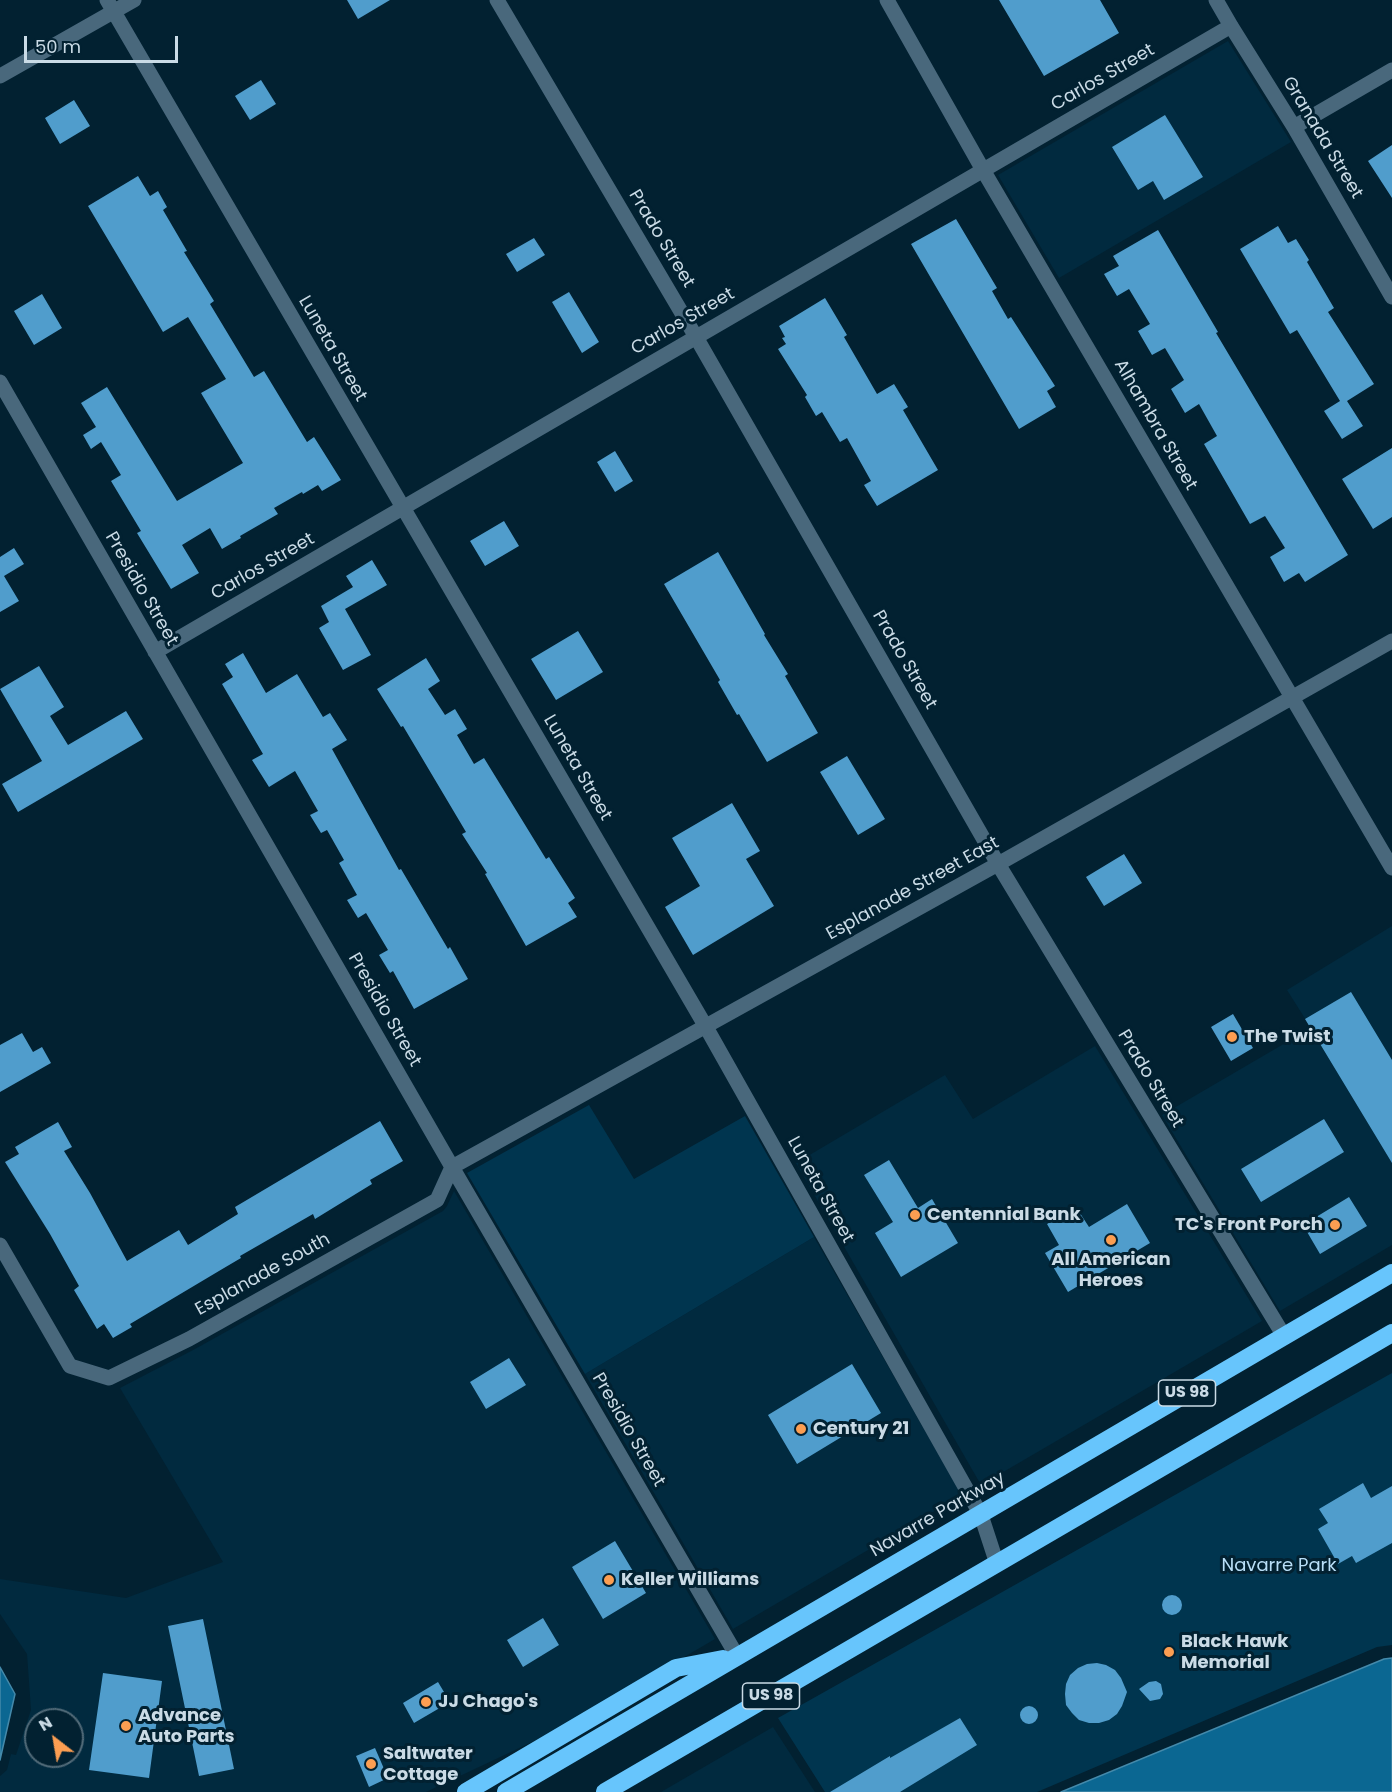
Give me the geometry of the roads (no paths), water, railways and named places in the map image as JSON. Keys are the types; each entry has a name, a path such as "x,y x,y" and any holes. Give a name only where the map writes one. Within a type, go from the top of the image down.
{"highway":[{"name":"Navarre Parkway","path":"506,1792 1392,1273"},
{"name":"US 98","path":"605,1792 1392,1333"},
{"path":"466,1792 676,1668 737,1656"},
{"path":"515,1792 530,1778"}],"street":[{"path":"0,76 111,6 134,0"},
{"name":"Prado Street","path":"496,0 696,336 998,864 1284,1336"},
{"name":"Alhambra Street","path":"888,0 983,170 1392,868"},
{"name":"Granada Street","path":"1216,0 1294,127 1392,297"},
{"name":"Luneta Street","path":"111,6 706,1027 981,1515 997,1564"},
{"name":"Carlos Street","path":"155,652 1231,26"},
{"path":"1294,127 1392,70"},
{"name":"Presidio Street","path":"0,382 452,1167 737,1656"},
{"name":"Esplanade Street East","path":"452,1167 998,864 1392,641"},
{"name":"Esplanade South","path":"0,1245 70,1366 109,1378 189,1339 437,1200 452,1167"}],"place":[{"name":"The Twist","path":"1232,1037"},
{"name":"Centennial Bank","path":"915,1215"},
{"name":"TC's Front Porch","path":"1335,1225"},
{"name":"All American Heroes","path":"1111,1240"},
{"name":"Century 21","path":"801,1429"},
{"name":"Keller Williams","path":"609,1580"},
{"name":"Black Hawk Memorial","path":"1169,1652"},
{"name":"JJ Chago's","path":"426,1702"},
{"name":"Advance Auto Parts","path":"126,1726"},
{"name":"Saltwater Cottage","path":"371,1764"}],"park label":[{"name":"Navarre Park","path":"1279,1566"}]}
